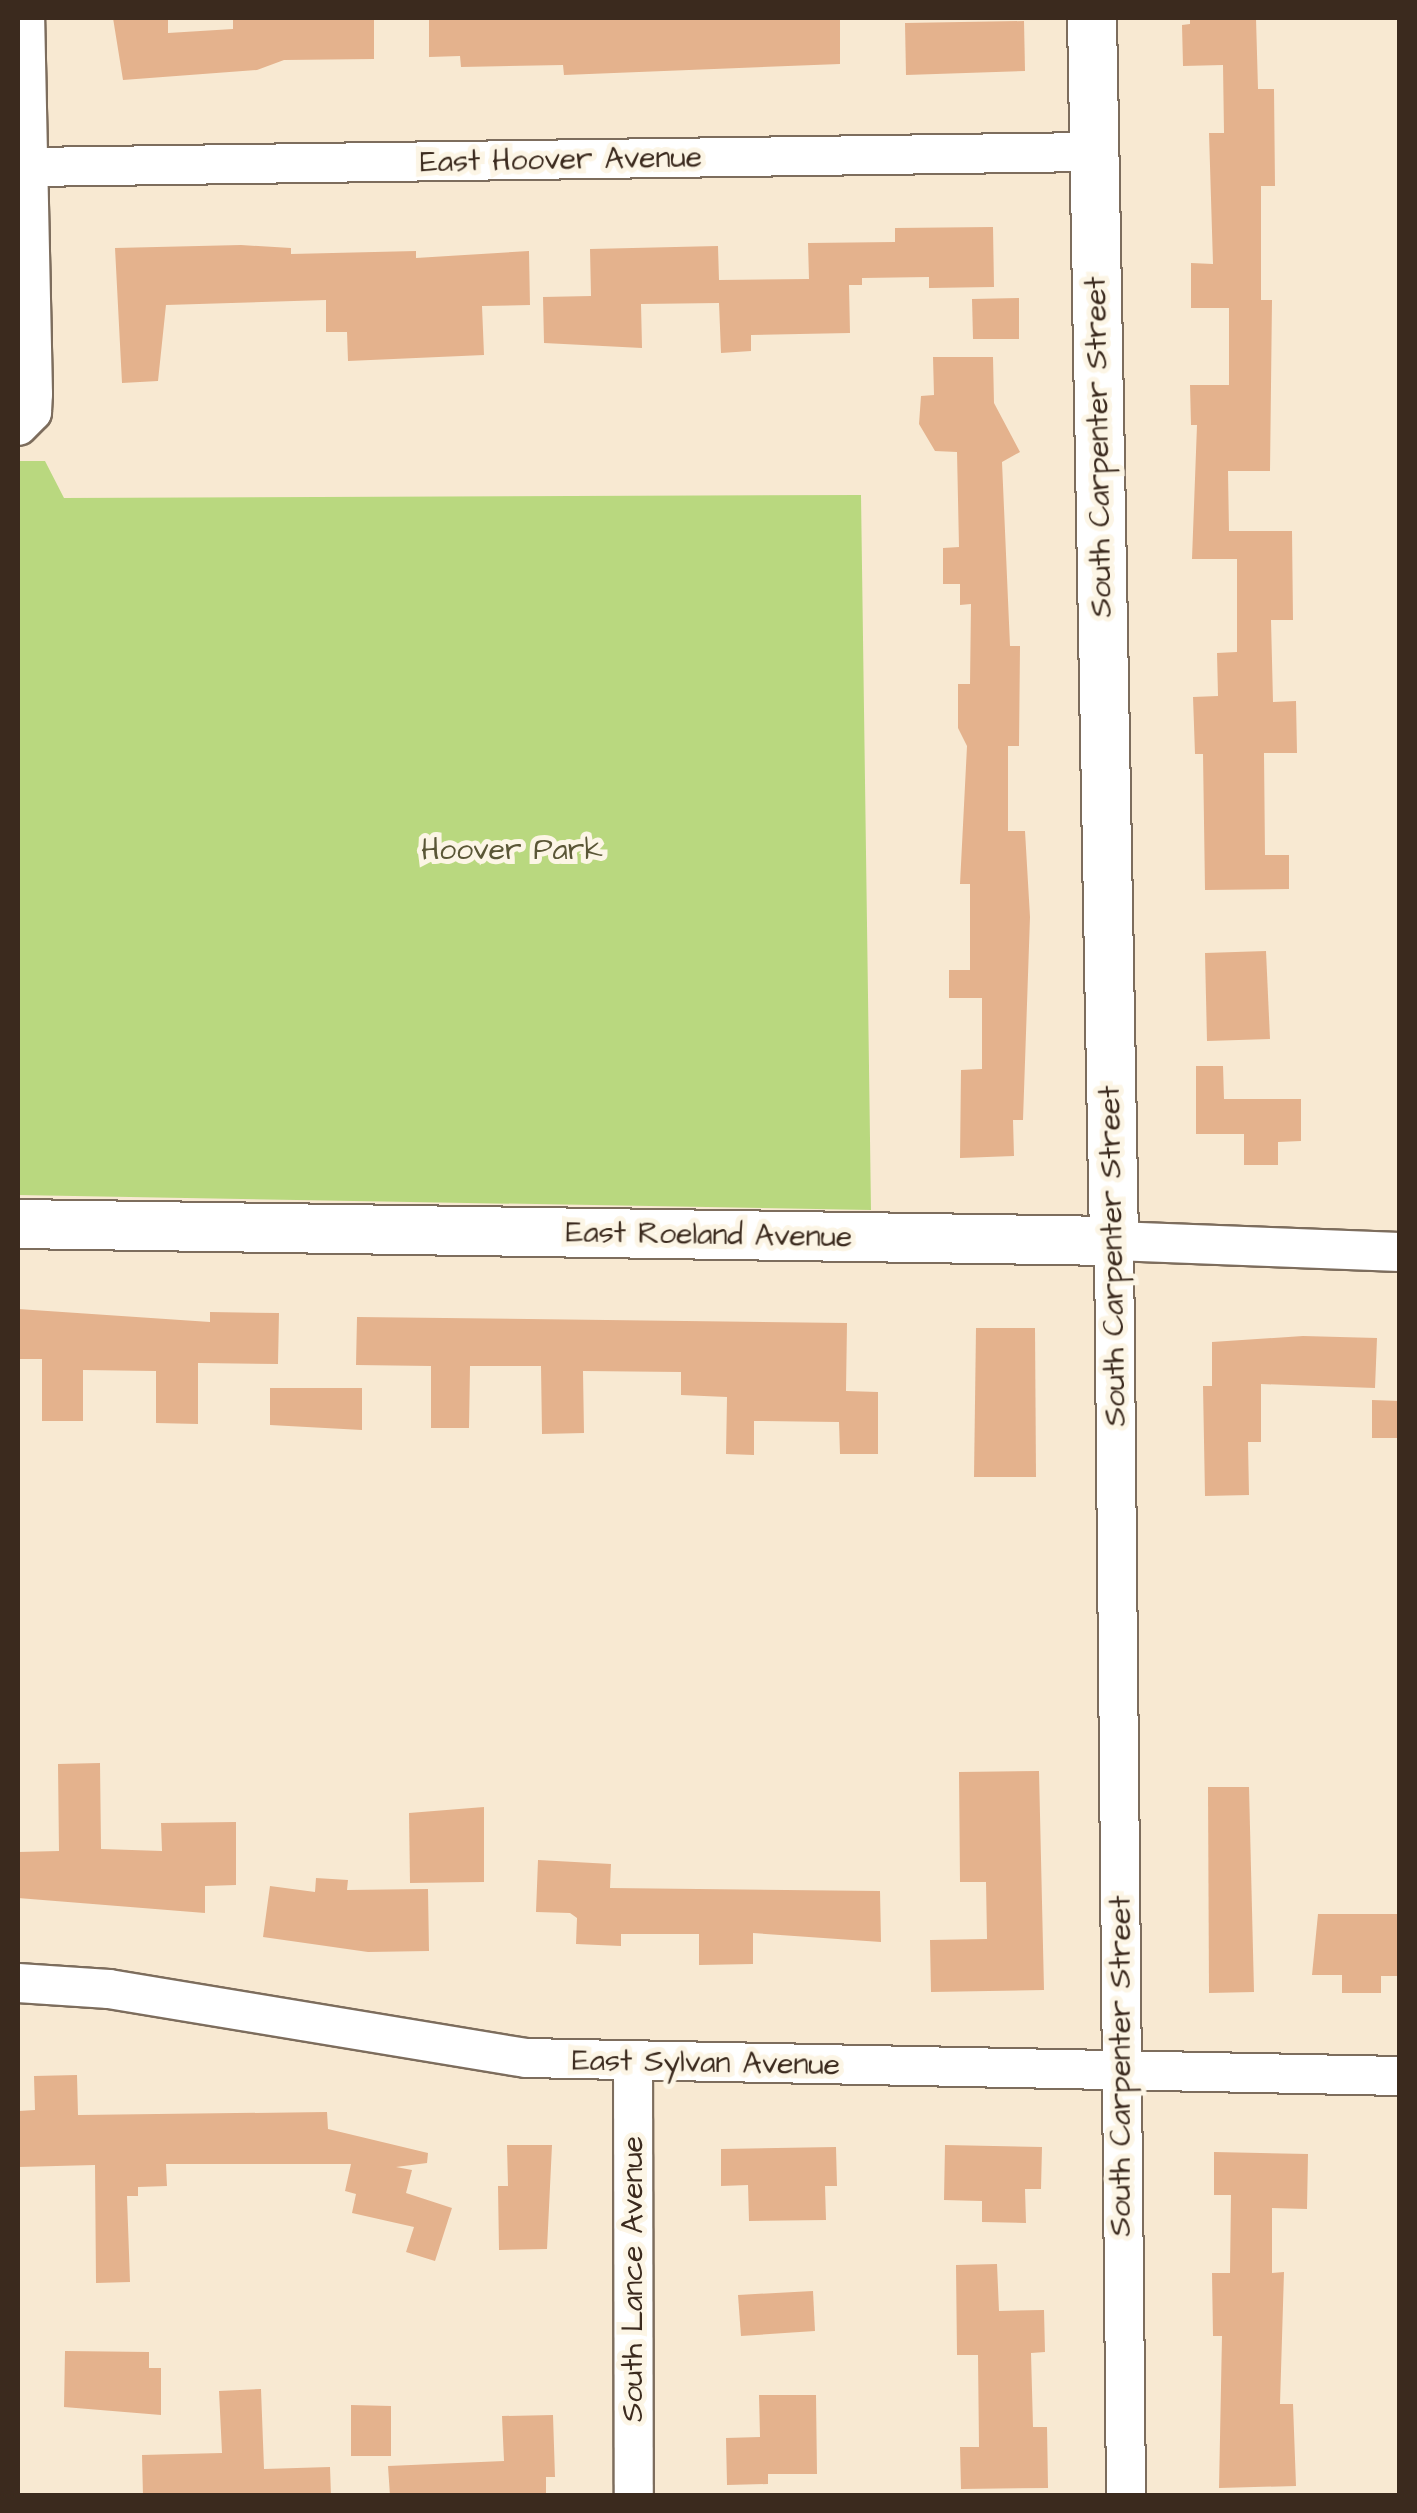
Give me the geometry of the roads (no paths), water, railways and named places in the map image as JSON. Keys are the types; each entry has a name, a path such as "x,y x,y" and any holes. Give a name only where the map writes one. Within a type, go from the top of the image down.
{"street":[{"path":"21,424 34,394 25,18"},
{"name":"South Carpenter Street","path":"1092,18 1114,1241 1126,2496"},
{"name":"East Hoover Avenue","path":"28,167 1094,152"},
{"name":"East Roeland Avenue","path":"18,1224 1114,1241 1400,1252"},
{"name":"East Sylvan Avenue","path":"18,1984 109,1989 526,2058 1400,2076"},
{"name":"South Lance Avenue","path":"633,2062 634,2496"}],"park label":[{"name":"Hoover Park","path":"512,850"}]}
